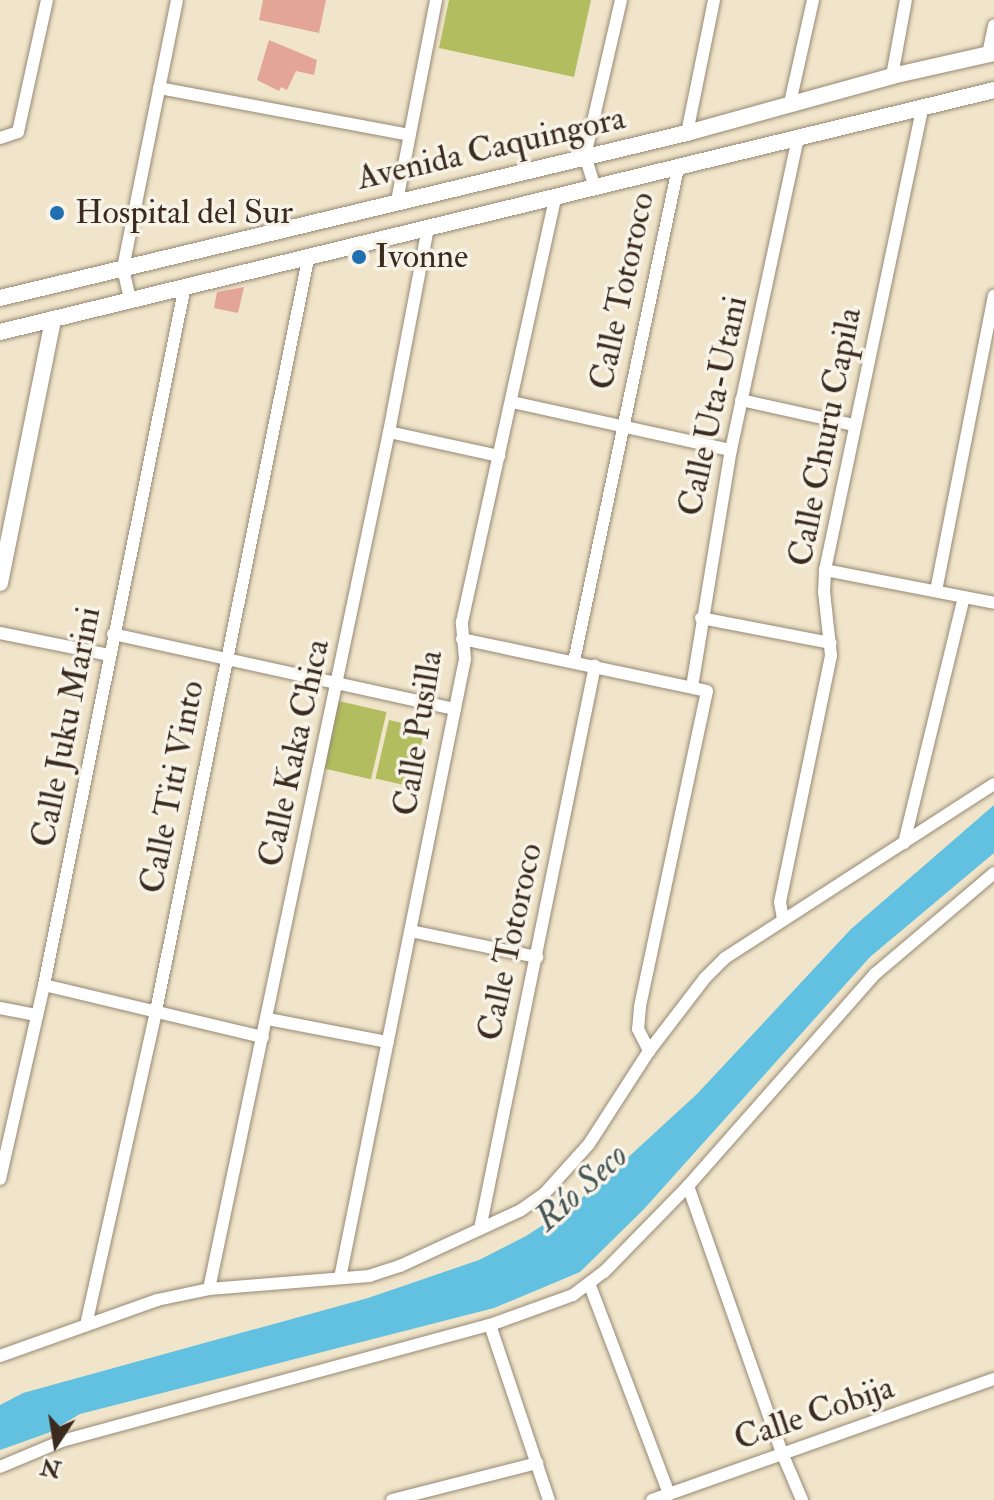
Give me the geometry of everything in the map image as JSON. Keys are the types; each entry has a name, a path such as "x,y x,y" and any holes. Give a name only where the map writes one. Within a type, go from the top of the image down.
{"street":[{"path":"0,138 18,132 47,0"},
{"path":"130,299 123,268 177,0"},
{"path":"397,201 436,0"},
{"path":"595,188 585,156 621,0"},
{"path":"687,133 714,0"},
{"path":"790,103 813,0"},
{"path":"892,76 906,0"},
{"path":"991,54 994,26"},
{"name":"Avenida Caquingora","path":"0,298 687,133 892,76 991,54"},
{"path":"159,88 409,135"},
{"name":"Avenida Caquingora","path":"0,332 994,90"},
{"name":"Calle Churu Capila","path":"783,919 780,902 829,669 831,643 824,592 825,570 922,108"},
{"name":"Calle Uta-Utani","path":"692,687 731,450 798,138"},
{"name":"Calle Totoroco","path":"574,661 678,168"},
{"name":"Calle Pusilla","path":"340,1278 465,659 462,622 555,198"},
{"name":"Calle Kaka Chica","path":"209,1289 338,682 428,227"},
{"name":"Calle Titi Vinto","path":"86,1325 156,1011 308,259"},
{"name":"Calle Juku Marini","path":"0,1179 44,985 185,286"},
{"path":"936,591 994,296"},
{"path":"0,583 53,319"},
{"path":"741,400 854,425"},
{"path":"512,402 731,450"},
{"path":"389,432 499,456"},
{"path":"825,570 994,603"},
{"path":"904,843 964,597"},
{"path":"701,618 831,643"},
{"path":"0,633 109,655"},
{"path":"113,634 455,709"},
{"path":"462,639 707,691 640,1007 638,1029 649,1051"},
{"name":"Calle Totoroco","path":"480,1229 595,666"},
{"path":"0,1356 157,1300 209,1289 369,1276 400,1266 521,1210 554,1184 589,1144 649,1051 705,978 725,958 994,784"},
{"path":"0,1467 62,1441 490,1325 573,1295 688,1186 875,974 994,873"},
{"path":"411,931 537,957"},
{"path":"44,985 263,1037"},
{"path":"0,1008 37,1015"},
{"path":"268,1019 388,1042"},
{"path":"688,1186 782,1453 802,1500"},
{"path":"589,1283 669,1494"},
{"path":"490,1325 549,1500"},
{"name":"Calle Cobija","path":"652,1500 994,1379"},
{"path":"392,1500 424,1496 537,1463"}],"green space":[{"path":"449,0 591,0 574,77 439,48"},
{"path":"330,699 387,712 371,779 314,766"},
{"path":"389,720 425,728 412,787 376,778"}],"water":[{"name":"Río Seco","path":"994,805 994,853 870,957 644,1209 580,1272 494,1308 80,1414 48,1433 0,1450 0,1405 23,1393 368,1298 479,1260 526,1236 571,1207 697,1094 851,929"}],"building":[{"path":"263,0 326,0 319,33 259,20"},
{"path":"269,40 317,60 314,75 296,71 287,90 281,87 279,91 257,80"},
{"path":"244,287 238,313 214,308 217,292"}],"place":[{"name":"Hospital del Sur","path":"57,213"},
{"name":"Ivonne","path":"359,257"}]}
